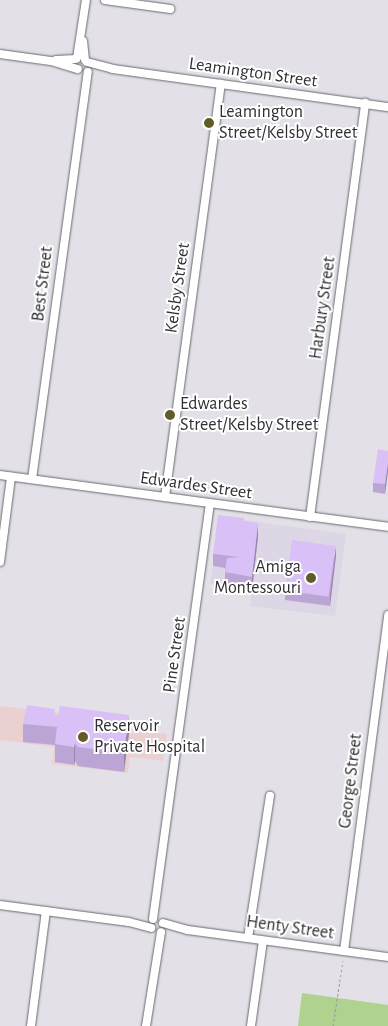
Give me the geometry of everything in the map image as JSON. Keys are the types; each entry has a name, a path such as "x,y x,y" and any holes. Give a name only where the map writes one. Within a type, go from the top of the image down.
{"street":[{"path":"85,68 76,58 86,0"},
{"path":"105,0 170,9"},
{"path":"82,31 85,68"},
{"name":"Leamington Street","path":"1,54 85,68 113,69 388,107"},
{"name":"Leamington Street","path":"51,61 76,58"},
{"name":"Best Street","path":"32,480 84,92 85,68"},
{"name":"Kelsby Street","path":"165,497 221,84"},
{"name":"Harbury Street","path":"310,516 365,104"},
{"name":"Edwardes Street","path":"0,475 388,528"},
{"path":"0,562 11,477"},
{"name":"Pine Street","path":"146,1026 156,950 158,899 210,504"},
{"name":"George Street","path":"344,951 388,615"},
{"path":"248,938 270,796"},
{"name":"Henty Street","path":"0,905 388,957"},
{"path":"31,1026 46,911"},
{"path":"251,1026 263,940"}],"path":[{"path":"333,1026 344,961"}],"shaded area":[{"path":"220,517 346,534 335,616 250,606 252,590 210,584"},
{"name":"Reservoir Private Hospital","path":"0,706 60,713 59,721 167,734 163,761 130,757 128,773 52,764 54,747 0,740"}],"green space":[{"path":"302,993 388,1005 388,1026 298,1026"}],"building":[{"path":"378,449 388,451 385,484 373,483"},
{"path":"218,515 244,518 244,521 258,523 252,577 225,572 227,558 240,557 213,554"},
{"name":"Amiga Montessouri","path":"292,540 336,546 328,597 285,591"},
{"path":"27,705 55,709 54,716 58,717 60,706 129,715 124,753 78,747 75,743 74,747 55,744 57,727 23,724"}],"place":[{"name":"Leamington Street/Kelsby Street","path":"209,123"},
{"name":"Edwardes Street/Kelsby Street","path":"170,415"},
{"name":"Amiga Montessouri","path":"311,578"},
{"name":"Reservoir Private Hospital","path":"83,737"}]}
